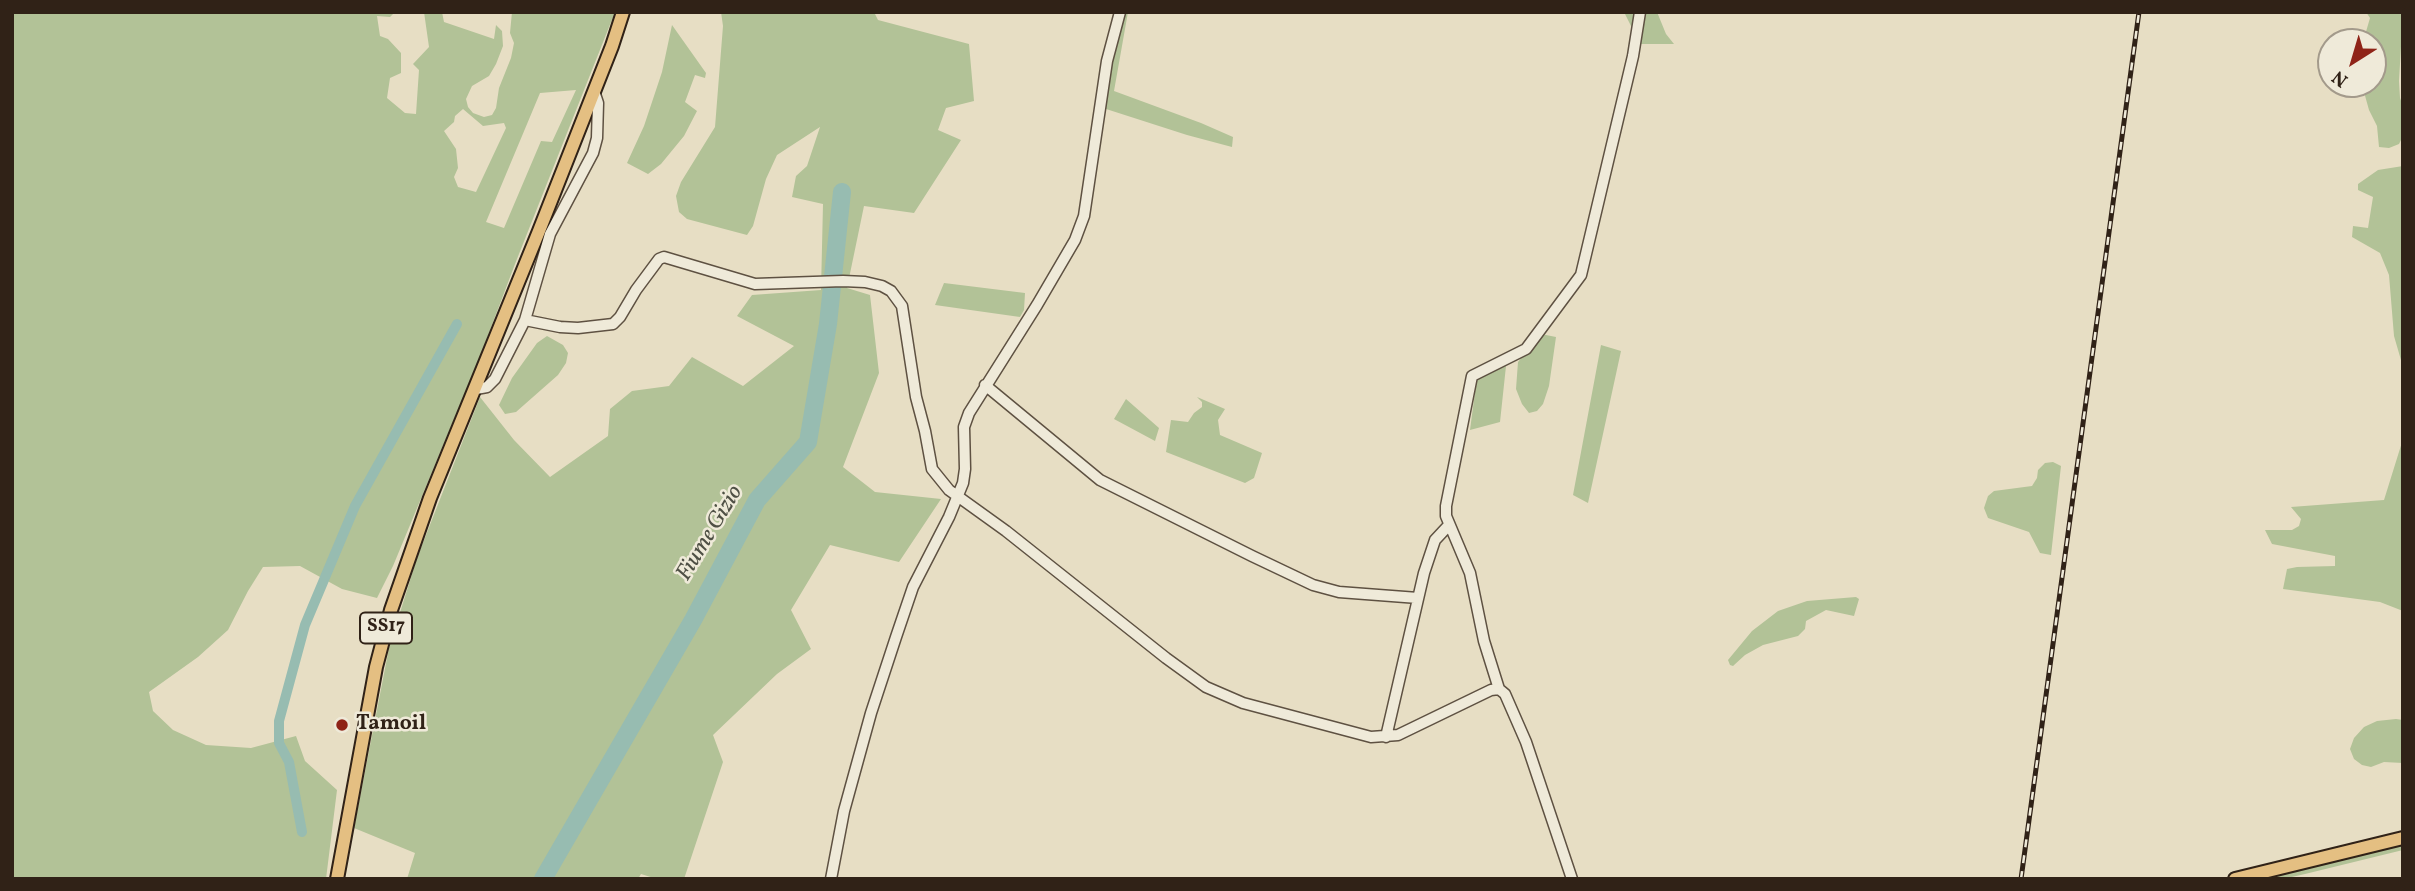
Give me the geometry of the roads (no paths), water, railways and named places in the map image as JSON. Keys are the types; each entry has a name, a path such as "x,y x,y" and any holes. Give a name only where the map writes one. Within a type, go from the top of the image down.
{"main road":[{"name":"SS17","path":"337,879 376,667 391,610 430,498 545,232 623,12"},
{"path":"2235,879 2403,838"}],"street":[{"path":"831,879 844,811 891,650 913,586 949,517 965,469 964,427 969,413 1075,240 1084,216 1107,61 1120,12"},
{"path":"1572,879 1526,743 1505,694 1499,689 1484,641 1470,573 1449,525 1446,506 1472,376 1526,349 1581,275 1633,56 1640,12"},
{"path":"476,389 487,387 495,379 525,320 545,232 593,153 597,138 598,103 594,91"},
{"path":"525,320 578,328 613,324 636,289 659,259 664,257 755,284 843,281 882,286 891,290 902,306 916,397 932,469 949,490 1166,659 1206,687 1243,703 1321,726 1371,737 1386,737 1411,730 1491,690 1499,689"},
{"path":"985,385 1100,480 1251,556 1313,585 1339,593 1418,598"},
{"path":"1386,737 1418,598 1435,540 1449,525"}],"waterway":[{"name":"Fiume Gizio","path":"543,879 693,620 757,500 808,442 828,324 842,192"},
{"path":"302,832 289,762 279,743 279,721 305,625 355,506 457,324"}],"railway":[{"path":"2021,879 2139,12"}],"place":[{"name":"Tamoil","path":"342,725"}]}
